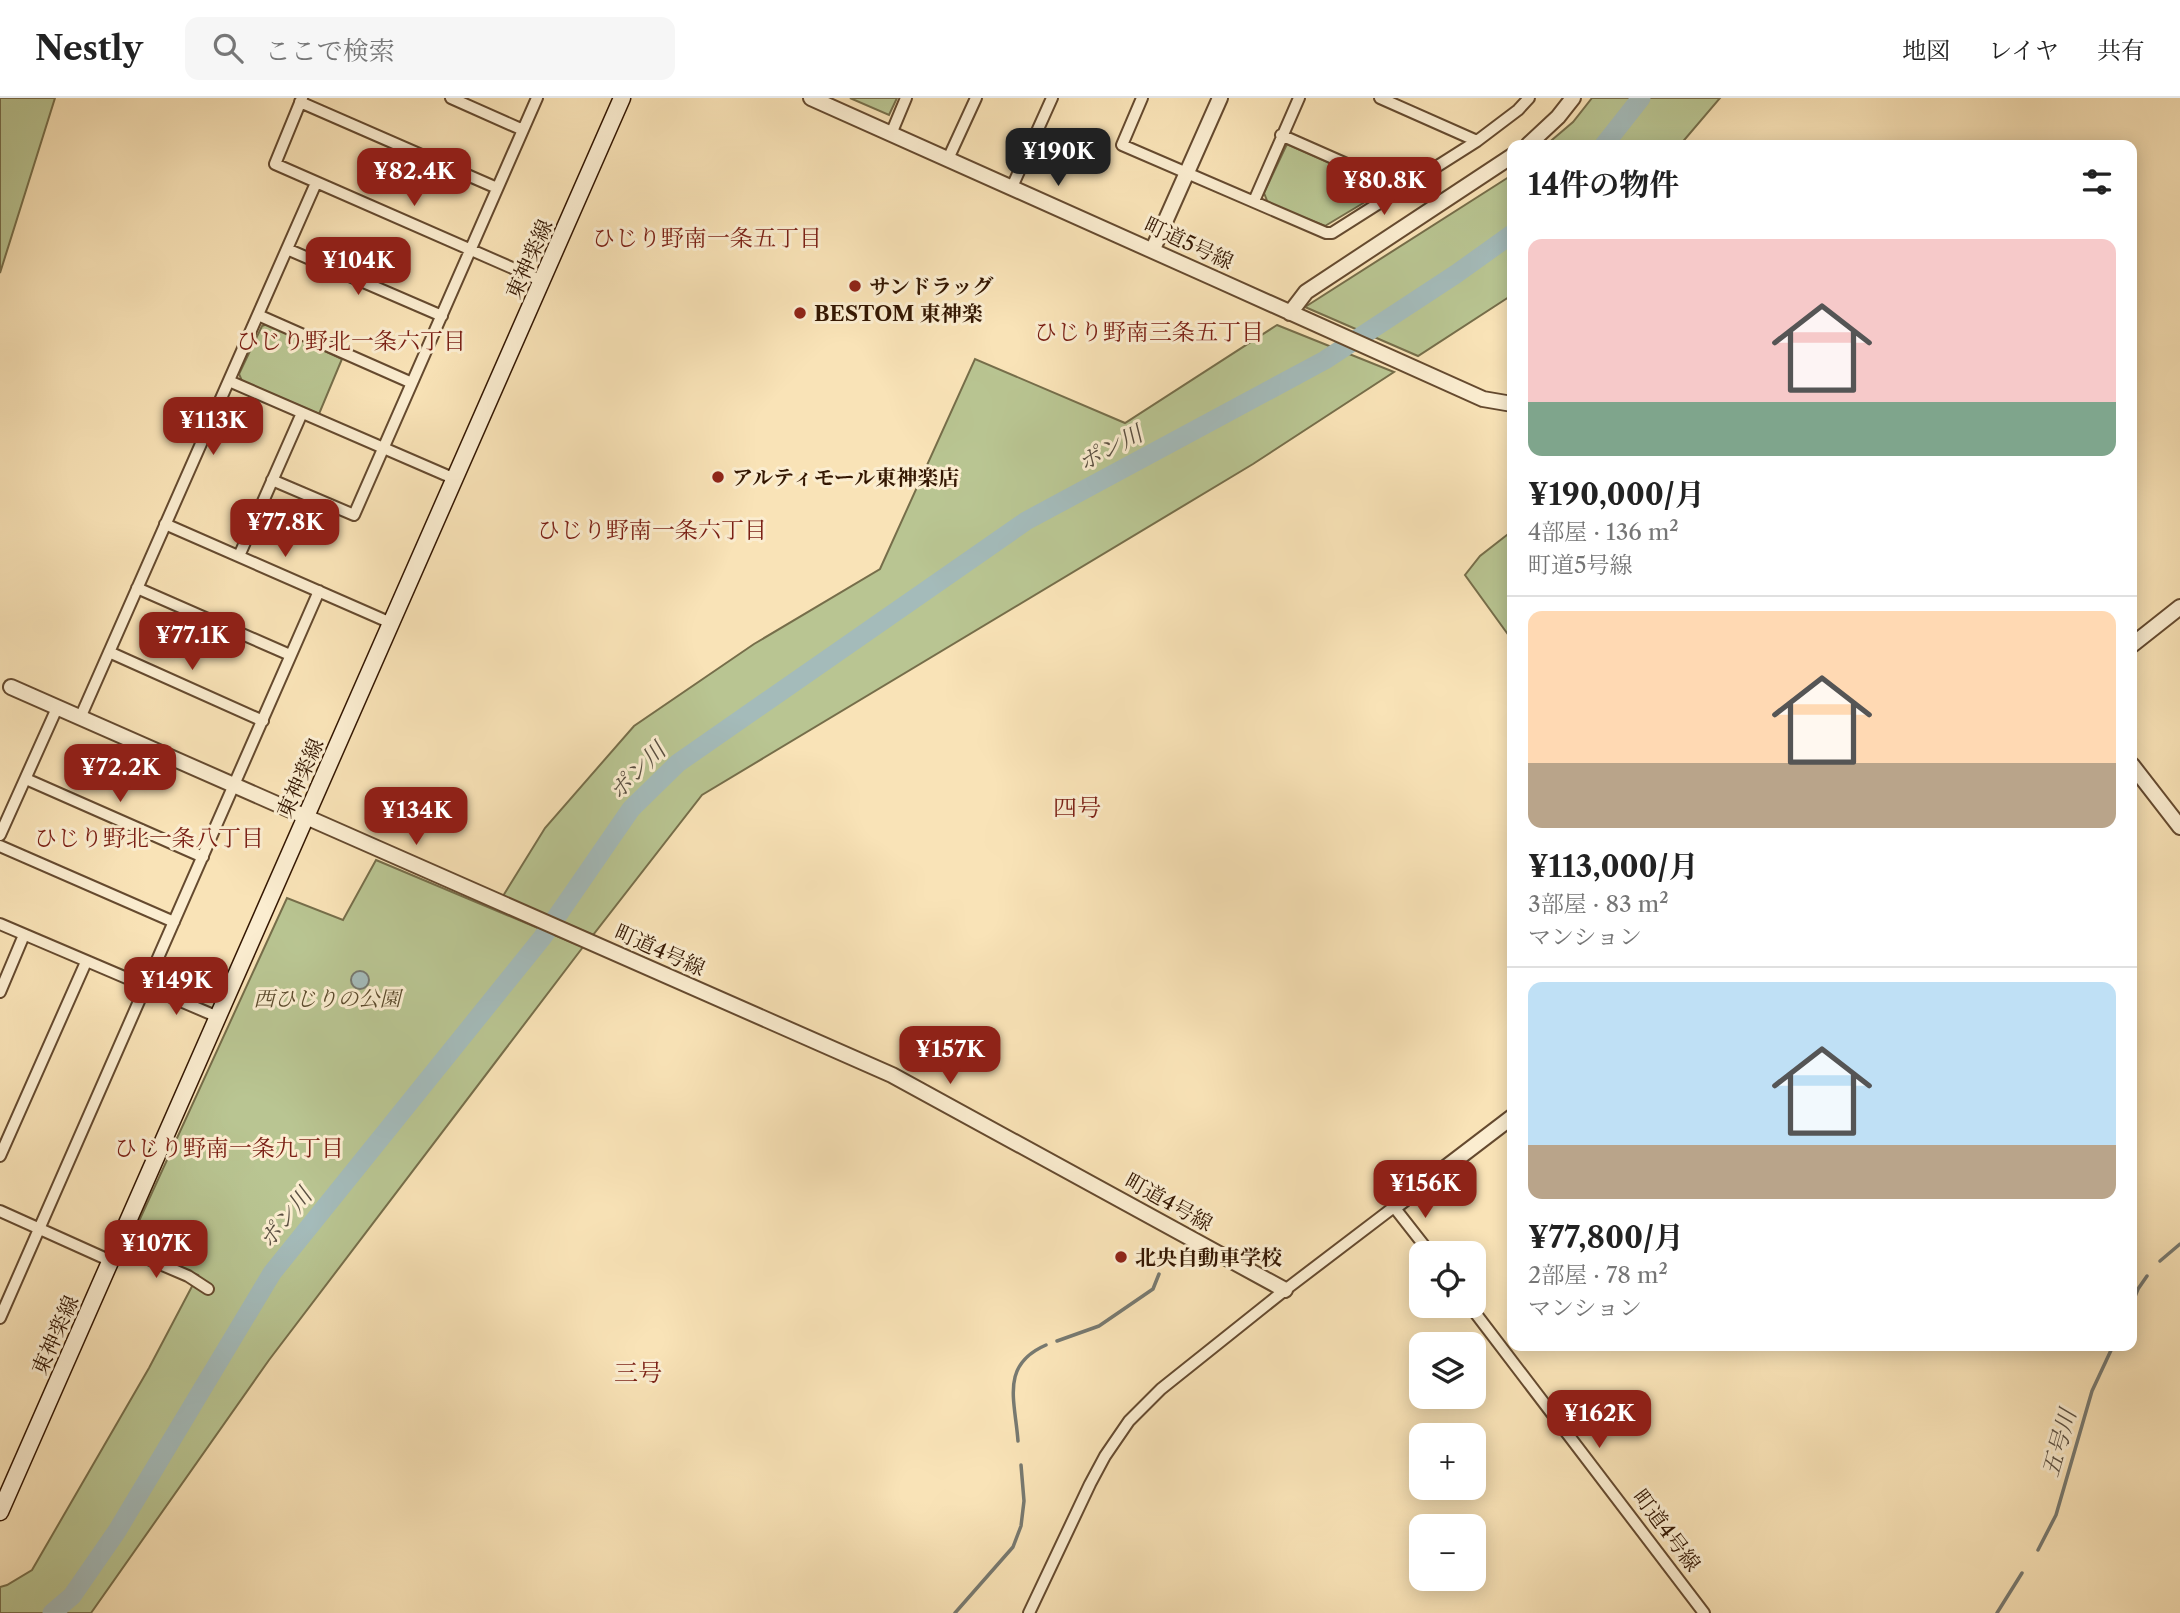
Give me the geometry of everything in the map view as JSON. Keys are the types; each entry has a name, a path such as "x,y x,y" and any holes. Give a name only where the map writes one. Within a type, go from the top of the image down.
{"main road":[{"name":"東神楽線","path":"0,1512 622,98"}],"street":[{"path":"451,98 523,130"},
{"path":"272,480 354,515 537,98"},
{"name":"町道5号線","path":"811,98 1483,399 1507,403"},
{"path":"891,134 906,98"},
{"path":"948,159 976,98"},
{"path":"1012,187 1052,98"},
{"path":"1142,98 1122,145 1326,233 1332,233 1477,141 1530,98"},
{"path":"1153,249 1220,98"},
{"path":"1254,201 1299,98"},
{"path":"1380,98 1477,141"},
{"path":"1533,140 1558,117 1573,98"},
{"path":"497,188 301,100 275,164 541,281"},
{"path":"1281,135 1401,188"},
{"path":"1290,313 1306,292 1507,159"},
{"path":"80,718 316,183"},
{"path":"287,249 442,316"},
{"path":"258,315 412,383"},
{"path":"229,381 455,479"},
{"path":"239,556 302,413"},
{"path":"166,524 391,623"},
{"path":"138,588 290,655"},
{"path":"0,1318 5,1295 38,1228 319,591"},
{"path":"2137,641 2180,607"},
{"path":"109,652 262,721"},
{"name":"町道4号線","path":"6,685 892,1074 1285,1290"},
{"path":"0,835 57,708"},
{"path":"2137,771 2180,827"},
{"path":"26,779 203,857"},
{"path":"0,846 174,922"},
{"path":"0,924 218,1017"},
{"path":"0,992 24,935"},
{"path":"0,1156 86,962"},
{"path":"1029,1613 1090,1484 1129,1421 1161,1389 1285,1290 1507,1120"},
{"path":"1394,1207 1421,1241"},
{"path":"0,1211 38,1228 188,1276 208,1289"},
{"name":"町道4号線","path":"1479,1318 1704,1613"}],"green space":[{"path":"0,98 55,98 0,273"},
{"path":"850,98 897,98 889,115"},
{"path":"1592,98 1720,98 1684,140 1552,140 1573,122"},
{"path":"1287,144 1380,185 1380,193 1325,226 1268,203 1264,193"},
{"path":"1507,178 1507,298 1418,356 1305,307"},
{"path":"267,324 342,359 319,414 242,381 239,374 262,326"},
{"path":"1277,325 1394,372 1253,464 702,795 593,935 503,896 545,828 634,726 754,644 880,569 975,359 1125,423"},
{"path":"1507,535 1507,633 1465,575 1480,556"},
{"name":"西ひじりの公園","path":"376,860 583,947 269,1360 91,1613 0,1613 0,1587 32,1570 149,1368 198,1275 128,1245 287,898 343,920"}],"water":[{"path":"360,971 366,974 369,980 366,986 360,989 354,986 351,980 354,974"}],"waterway":[{"name":"ポン川","path":"1608,140 1641,98"},
{"name":"ポン川","path":"52,1613 72,1596 117,1531 272,1273 542,938 631,809 678,763 1026,521 1325,360 1507,238"},
{"name":"五号川","path":"2160,1261 2180,1244"},
{"path":"1057,1341 1099,1326 1153,1289 1159,1274"},
{"name":"五号川","path":"2137,1292 2147,1276"},
{"path":"1018,1441 1013,1398 1016,1373 1031,1353 1046,1345"},
{"name":"五号川","path":"2038,1550 2056,1515 2092,1391 2111,1351"},
{"path":"955,1613 1013,1547 1021,1526 1024,1501 1021,1465"},
{"name":"五号川","path":"1997,1613 2022,1573"}],"place":[{"name":"サンドラッグ","path":"855,286"},
{"name":"BESTOM 東神楽","path":"800,313"},
{"name":"アルティモール東神楽店","path":"718,477"},
{"name":"北央自動車学校","path":"1121,1257"}],"district":[{"name":"ひじり野南一条五丁目","path":"707,238"},
{"name":"ひじり野南三条五丁目","path":"1149,332"},
{"name":"ひじり野北一条六丁目","path":"351,341"},
{"name":"ひじり野南一条六丁目","path":"652,530"},
{"name":"四号","path":"1077,807"},
{"name":"ひじり野北一条八丁目","path":"149,838"},
{"name":"ひじり野南一条九丁目","path":"229,1148"},
{"name":"三号","path":"638,1372"}]}
